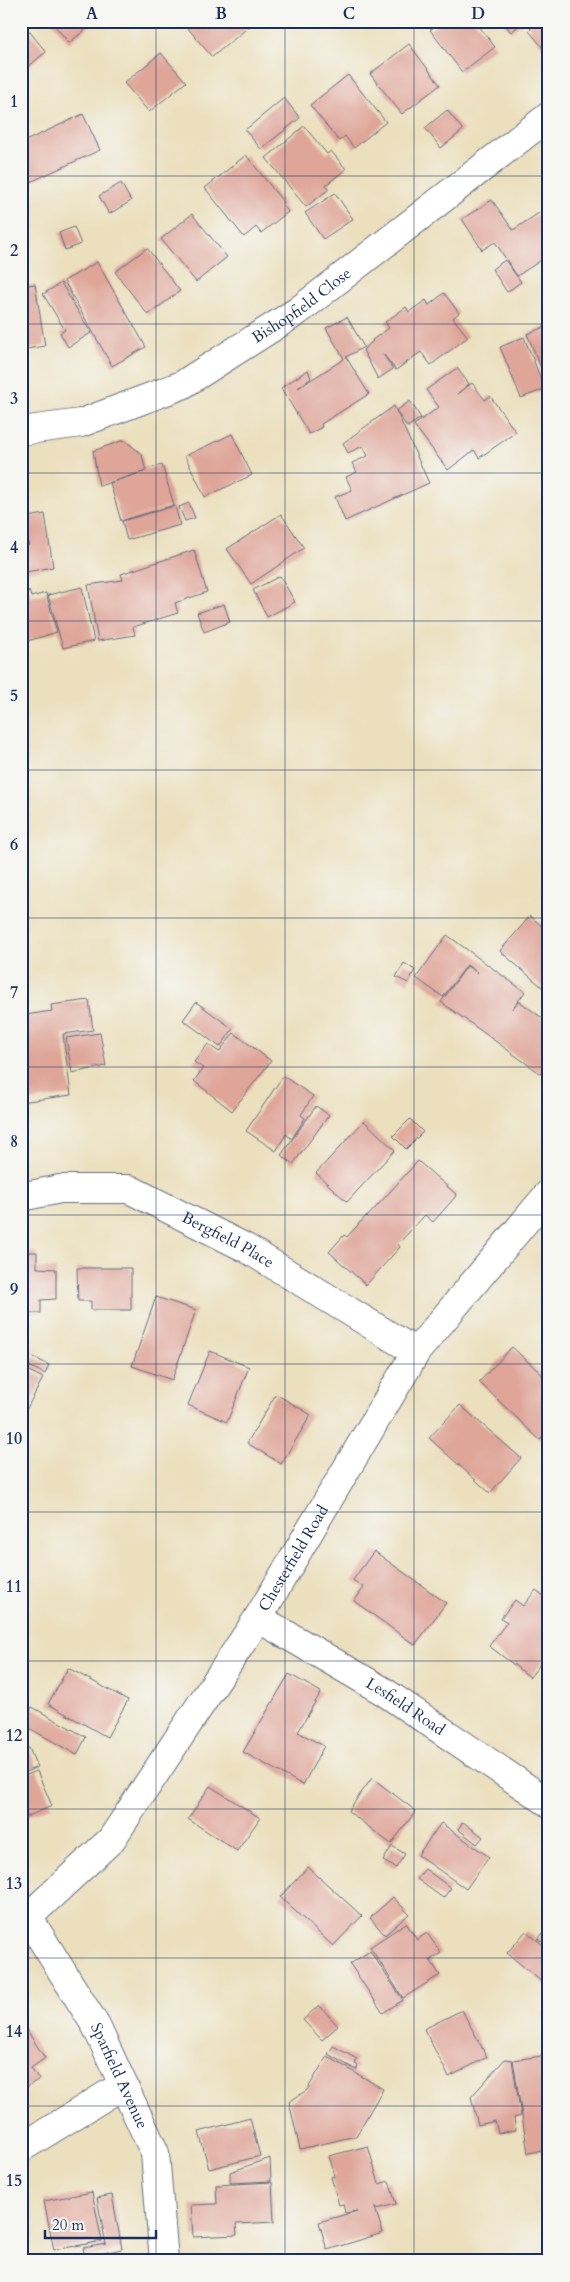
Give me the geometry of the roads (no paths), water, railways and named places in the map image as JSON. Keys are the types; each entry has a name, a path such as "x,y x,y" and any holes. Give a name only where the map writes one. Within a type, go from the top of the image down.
{"street":[{"name":"Bishopfield Close","path":"21,431 81,423 182,385 298,311 547,121"},
{"name":"Bergfield Place","path":"21,1197 60,1189 129,1189 246,1248 416,1352"},
{"name":"Chesterfield Road","path":"25,1914 111,1840 258,1618 416,1352 549,1193"},
{"name":"Lesfield Road","path":"258,1618 384,1691 549,1803"},
{"name":"Sparfield Avenue","path":"25,1914 96,2026 155,2153 164,2261"},
{"path":"21,2148 123,2085"}]}
